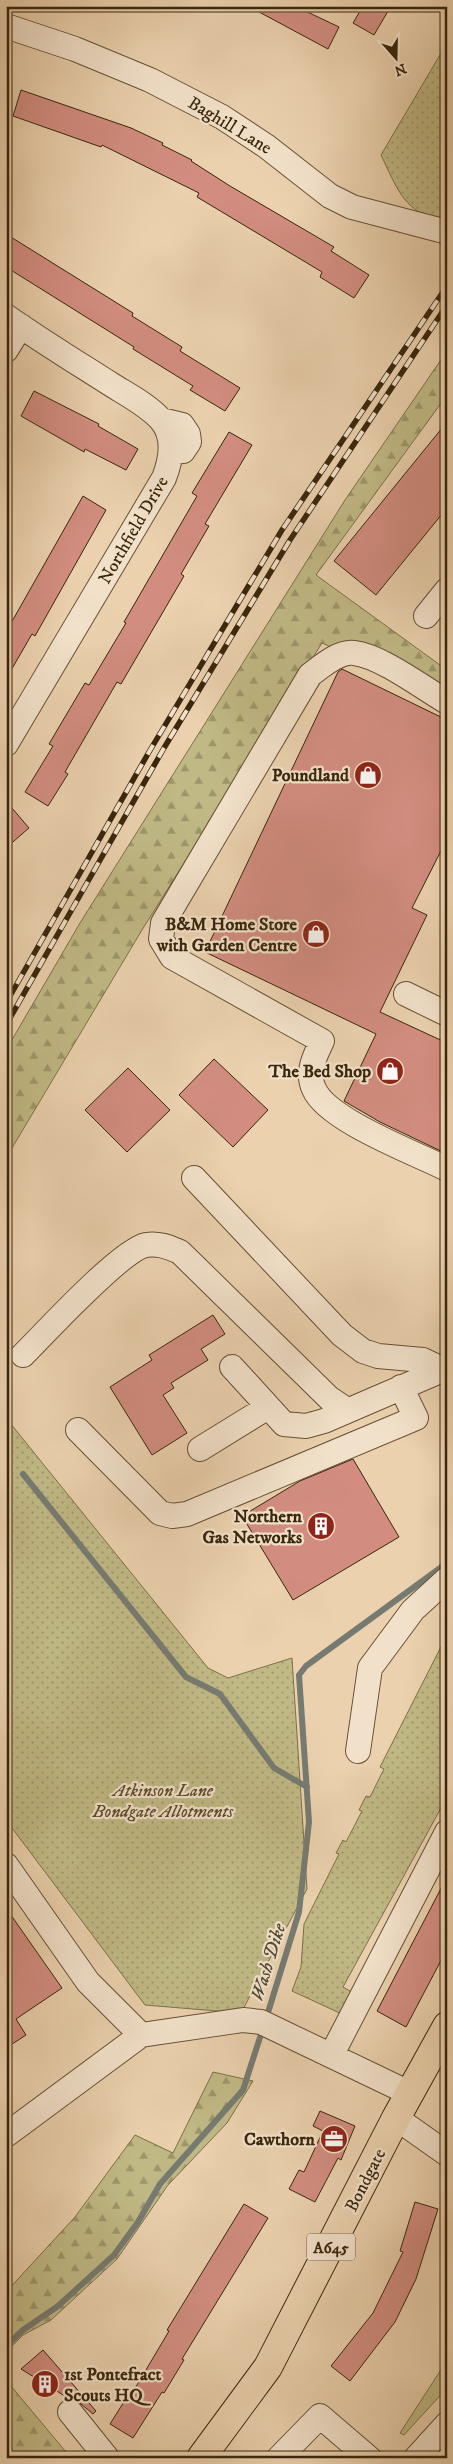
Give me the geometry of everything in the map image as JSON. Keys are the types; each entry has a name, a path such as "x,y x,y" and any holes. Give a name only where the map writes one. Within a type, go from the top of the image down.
{"highway":[{"name":"Bondgate","path":"200,2458 268,2367 396,2118 447,2026"}],"street":[{"name":"Baghill Lane","path":"6,26 75,49 150,80 222,118 266,146 330,196 352,207 447,232"},
{"path":"6,350 13,321"},
{"name":"Northfield Drive","path":"6,744 164,478 171,452 170,440 161,420 134,399 13,321"},
{"path":"426,616 447,590"},
{"path":"447,702 382,663 353,652 336,657 310,675 163,923 161,939 172,957 322,1041 311,1064 313,1088 324,1103 335,1112 447,1168"},
{"path":"406,994 447,1014"},
{"path":"194,1178 342,1334 363,1351 378,1356 423,1360 444,1369"},
{"path":"22,1355 112,1266 144,1245 161,1244 180,1252 306,1376 337,1404 347,1410"},
{"path":"232,1367 284,1424 306,1426 324,1421 444,1369"},
{"path":"78,1430 160,1513 172,1516 187,1514 416,1418 401,1387"},
{"path":"200,1448 268,1407"},
{"path":"358,1751 370,1668 412,1610 447,1579"},
{"path":"332,2054 447,1832"},
{"path":"6,1865 88,1982 141,2034"},
{"path":"6,2135 141,2034 243,2020 269,2027 332,2054 410,2093"},
{"path":"396,2118 447,2154"},
{"path":"70,2412 107,2458"},
{"path":"279,2458 320,2416 370,2458"},
{"path":"416,2458 447,2424"}],"green space":[{"path":"447,43 447,223 421,213 404,199 381,155"},
{"path":"447,351 447,395 316,575 447,670 447,706 402,679 322,643 142,930 6,1158 6,1050 80,923 345,500"},
{"name":"Atkinson Lane Bondgate Allotments","path":"6,1418 208,1668 228,1678 292,1658 307,1889 241,2013 145,2005 6,1820"},
{"path":"447,1635 447,1797 343,1987 357,1995 346,2016 292,1991 301,1967 304,1924 339,1854 336,1853 343,1840 346,1842 362,1811 359,1810 366,1796 370,1797 384,1769 380,1767"},
{"path":"213,2072 253,2081 227,2123 168,2185 117,2259 51,2320 23,2335 6,2352 6,2292 75,2217 135,2135 173,2153"},
{"path":"447,2356 447,2388 404,2435 400,2433 444,2365"},
{"path":"6,2380 71,2458 6,2458"}],"building":[{"path":"248,6 295,6 339,27 328,49"},
{"path":"363,6 391,6 374,35 353,23"},
{"path":"21,90 131,128 163,143 162,145 192,160 230,186 334,247 331,251 369,275 354,298 320,277 322,272 197,197 199,193 102,145 101,147 13,116"},
{"path":"6,234 133,313 132,316 182,347 180,351 240,388 225,411 190,390 193,386 133,349 134,347 6,267"},
{"path":"34,391 99,424 98,426 138,449 126,470 85,449 84,452 21,416"},
{"path":"447,422 447,508 376,595 334,561"},
{"path":"229,432 252,445 205,524 209,526 181,574 184,576 121,684 117,682 65,772 68,774 48,806 25,792 53,746 49,744 85,683 89,685 126,623 124,622 197,496 192,493"},
{"path":"83,496 106,510 35,636 32,634 6,679 6,632"},
{"path":"342,669 447,720 447,839 412,908 427,915 380,1012 447,1043 447,1154 380,1122 344,1101 376,1034 205,952 338,672"},
{"path":"6,801 29,828 6,848"},
{"path":"214,1059 268,1110 233,1147 179,1095"},
{"path":"128,1068 170,1110 127,1152 85,1110"},
{"path":"213,1315 225,1334 201,1349 208,1360 171,1383 174,1388 163,1395 187,1433 152,1455 110,1387 152,1360 149,1355"},
{"name":"Northern Gas Networks","path":"353,1459 399,1537 293,1600 242,1516 300,1481"},
{"path":"447,1877 447,1949 406,2027 377,2011"},
{"path":"6,1908 62,1988 16,2019 26,2035 6,2048"},
{"path":"320,2111 355,2126 341,2160 338,2158 315,2202 289,2189 299,2170 304,2172 323,2131 313,2126"},
{"path":"415,2202 438,2209 416,2279 395,2322 350,2381 331,2366 373,2313 403,2252 400,2251"},
{"path":"244,2204 268,2218 182,2359 184,2360 164,2393 162,2392 133,2438 110,2424 132,2389 134,2390 169,2331 167,2330"},
{"path":"43,2350 96,2411 93,2414 75,2399 68,2398 21,2369"}],"waterway":[{"path":"23,1474 186,1677 220,1694 274,1768 307,1787"},
{"name":"Wash Dike","path":"266,2019 299,1912 309,1822 299,1675 306,1666 447,1563"},
{"name":"Wash Dike","path":"6,2346 23,2330 58,2306 114,2255 138,2222 160,2184 243,2090 263,2028"}],"railway":[{"path":"6,1003 149,752 282,530 447,286"},
{"path":"6,1025 164,748 290,540 447,305"}],"place":[{"name":"Poundland","path":"368,775"},
{"name":"B&M Home Store with Garden Centre","path":"316,934"},
{"name":"The Bed Shop","path":"390,1071"},
{"name":"Northern Gas Networks","path":"321,1526"},
{"name":"Cawthorn","path":"334,2139"},
{"name":"1st Pontefract Scouts HQ","path":"45,2384"}]}
